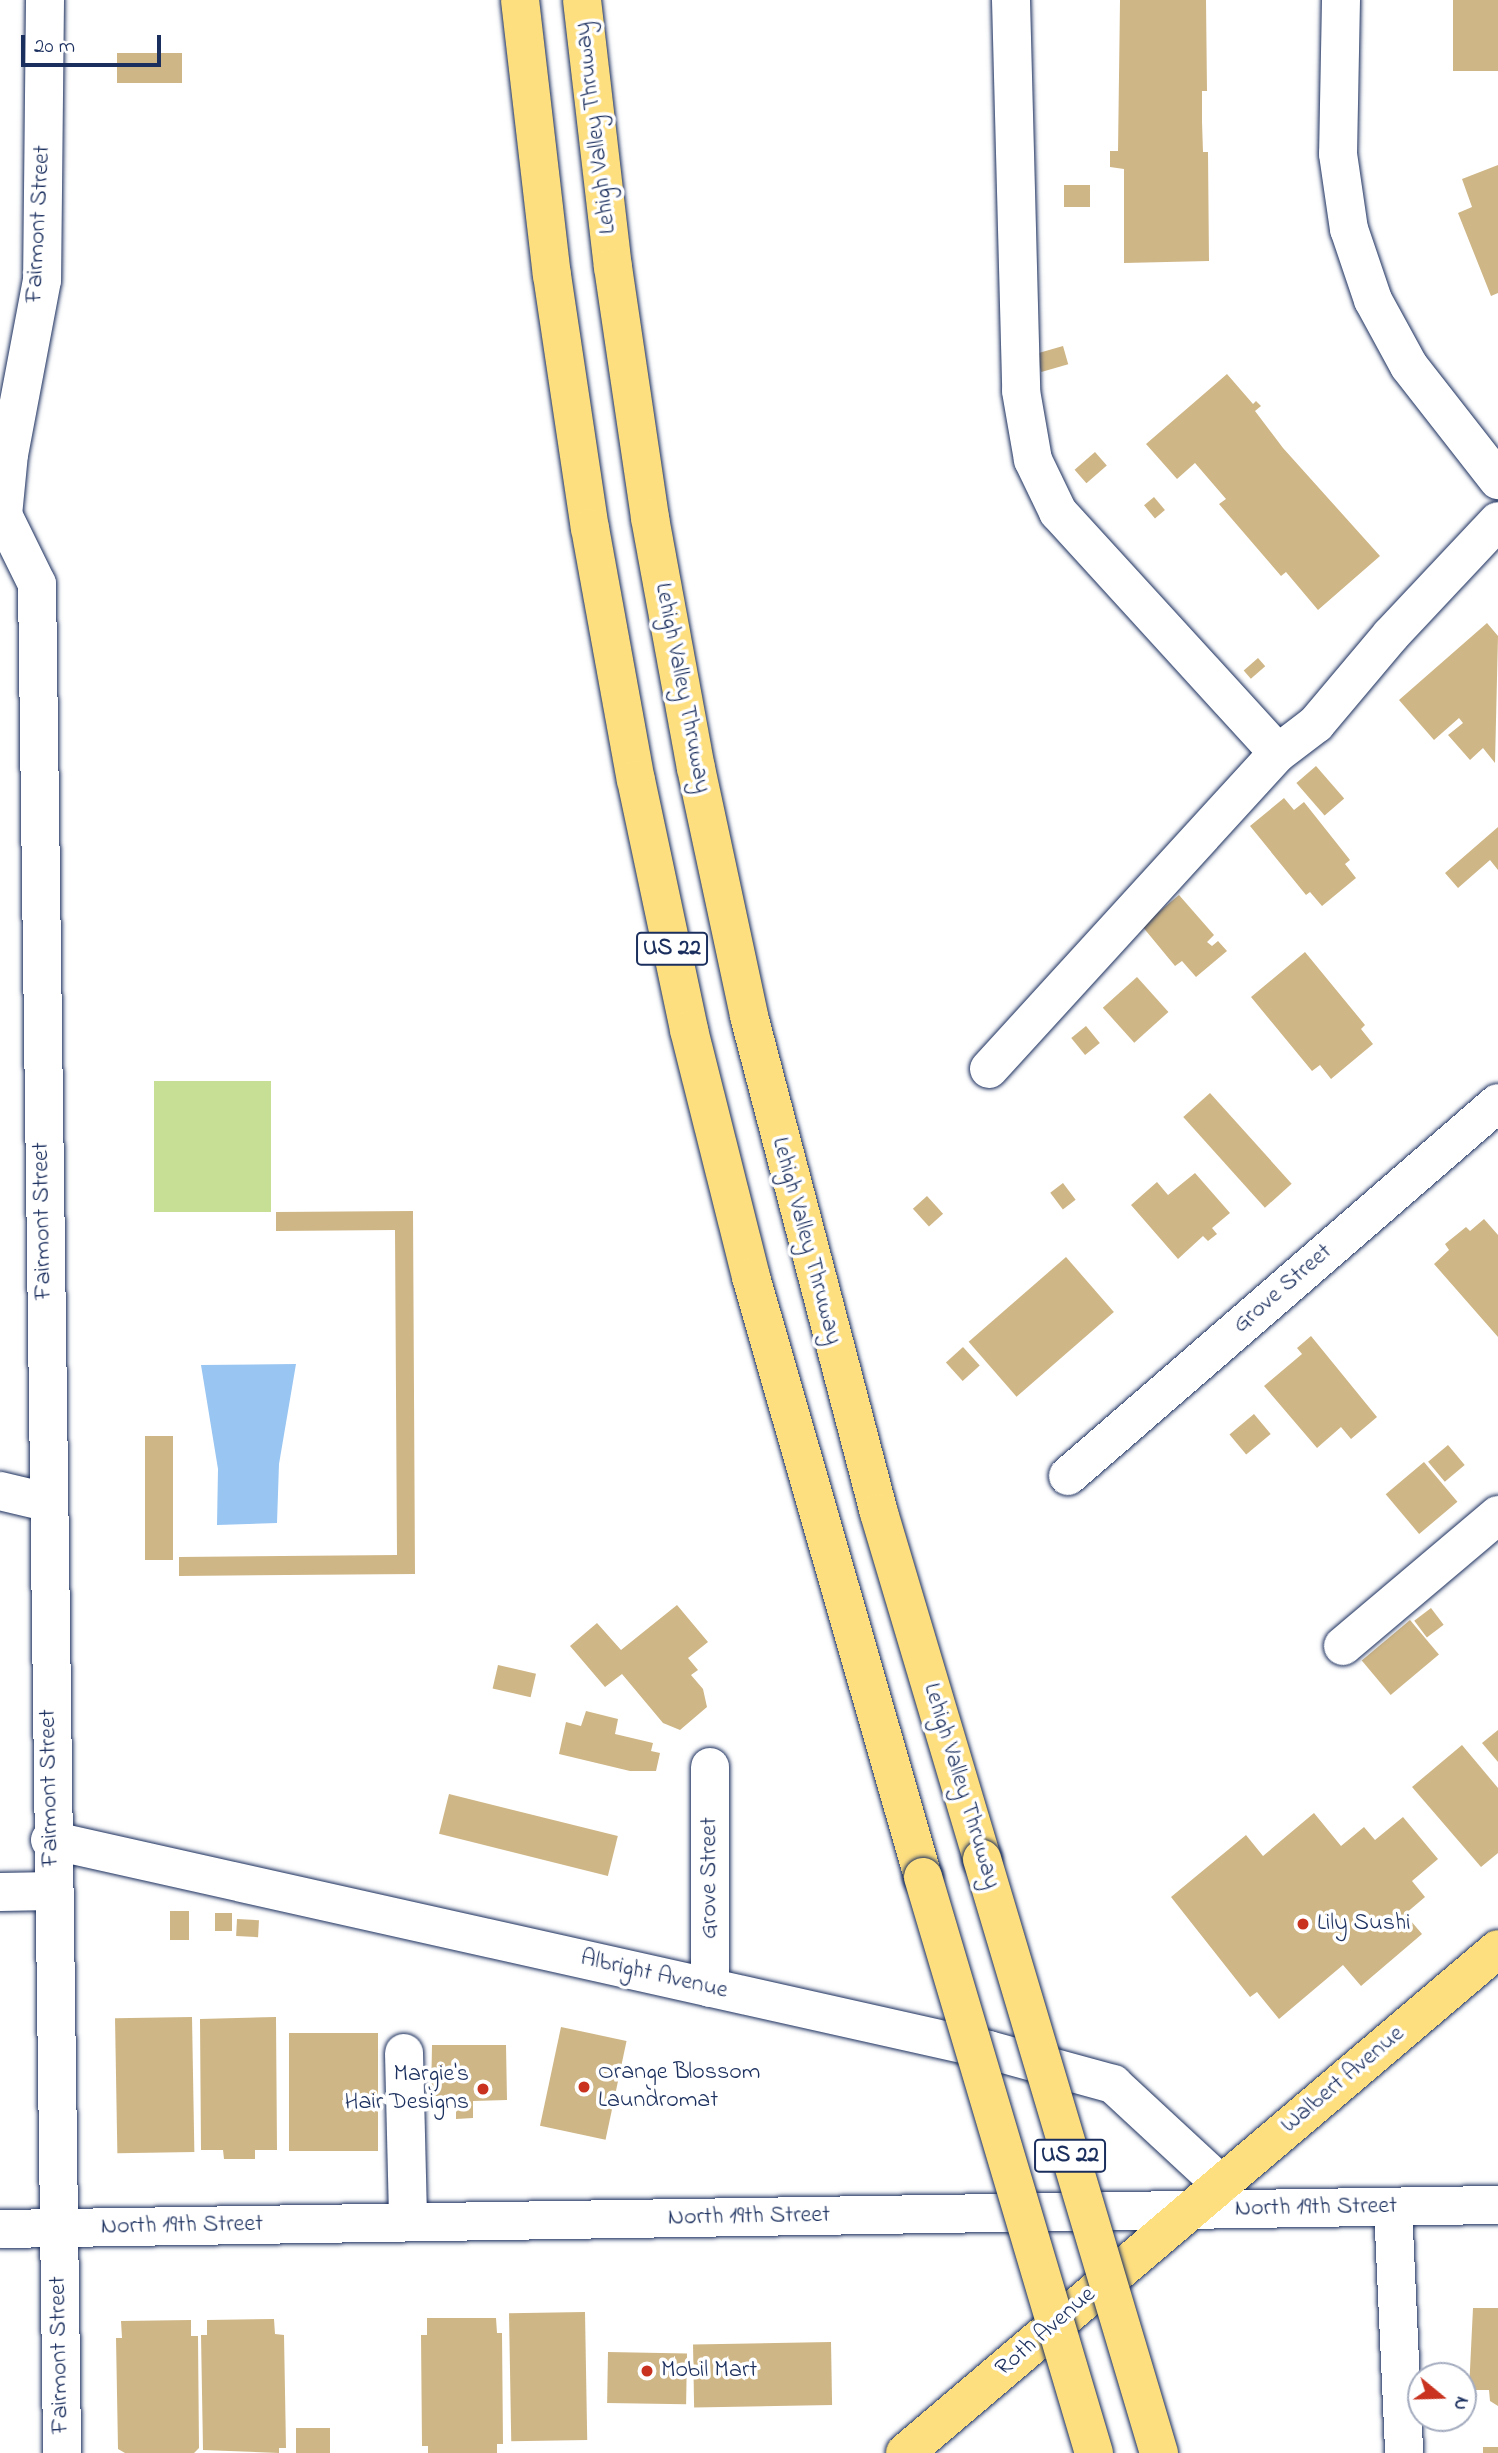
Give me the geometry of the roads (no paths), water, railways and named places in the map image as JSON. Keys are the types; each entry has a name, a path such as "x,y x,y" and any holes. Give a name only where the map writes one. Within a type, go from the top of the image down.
{"main road":[{"name":"US 22","path":"520,0 552,275 590,528 636,780 689,1030 813,1503 1094,2453"},
{"name":"Lehigh Valley Thruway","path":"582,0 612,267 650,518 696,768 746,1003 875,1500 1158,2453"},
{"name":"Walbert Avenue","path":"1187,2211 1498,1949"},
{"name":"Roth Avenue","path":"905,2453 1187,2211"}],"street":[{"name":"Fairmont Street","path":"45,0 42,280 9,454 1,515 37,584 50,1840 62,2453"},
{"path":"1011,0 1021,391 1033,460 1058,512 1278,753"},
{"path":"1341,0 1338,154 1353,240 1373,300 1409,366 1498,480"},
{"path":"989,1069 1278,753 1316,724 1391,635 1498,522"},
{"name":"Grove Street","path":"1068,1475 1498,1103"},
{"path":"0,1492 46,1502"},
{"path":"1343,1646 1498,1515"},
{"name":"Grove Street","path":"709,1768 710,1988"},
{"name":"Albright Avenue","path":"50,1840 989,2050 1113,2084 1220,2183"},
{"path":"0,1892 51,1891"},
{"path":"404,2053 408,2222"},
{"name":"North 19th Street","path":"0,2229 1498,2205"},
{"path":"1393,2207 1405,2453"}],"water":[{"path":"296,1364 279,1464 277,1523 217,1525 218,1469 201,1365"}],"place":[{"name":"Lily Sushi","path":"1303,1924"},
{"name":"Orange Blossom Laundromat","path":"584,2087"},
{"name":"Margie's Hair Designs","path":"483,2089"},
{"name":"Mobil Mart","path":"647,2371"}]}
